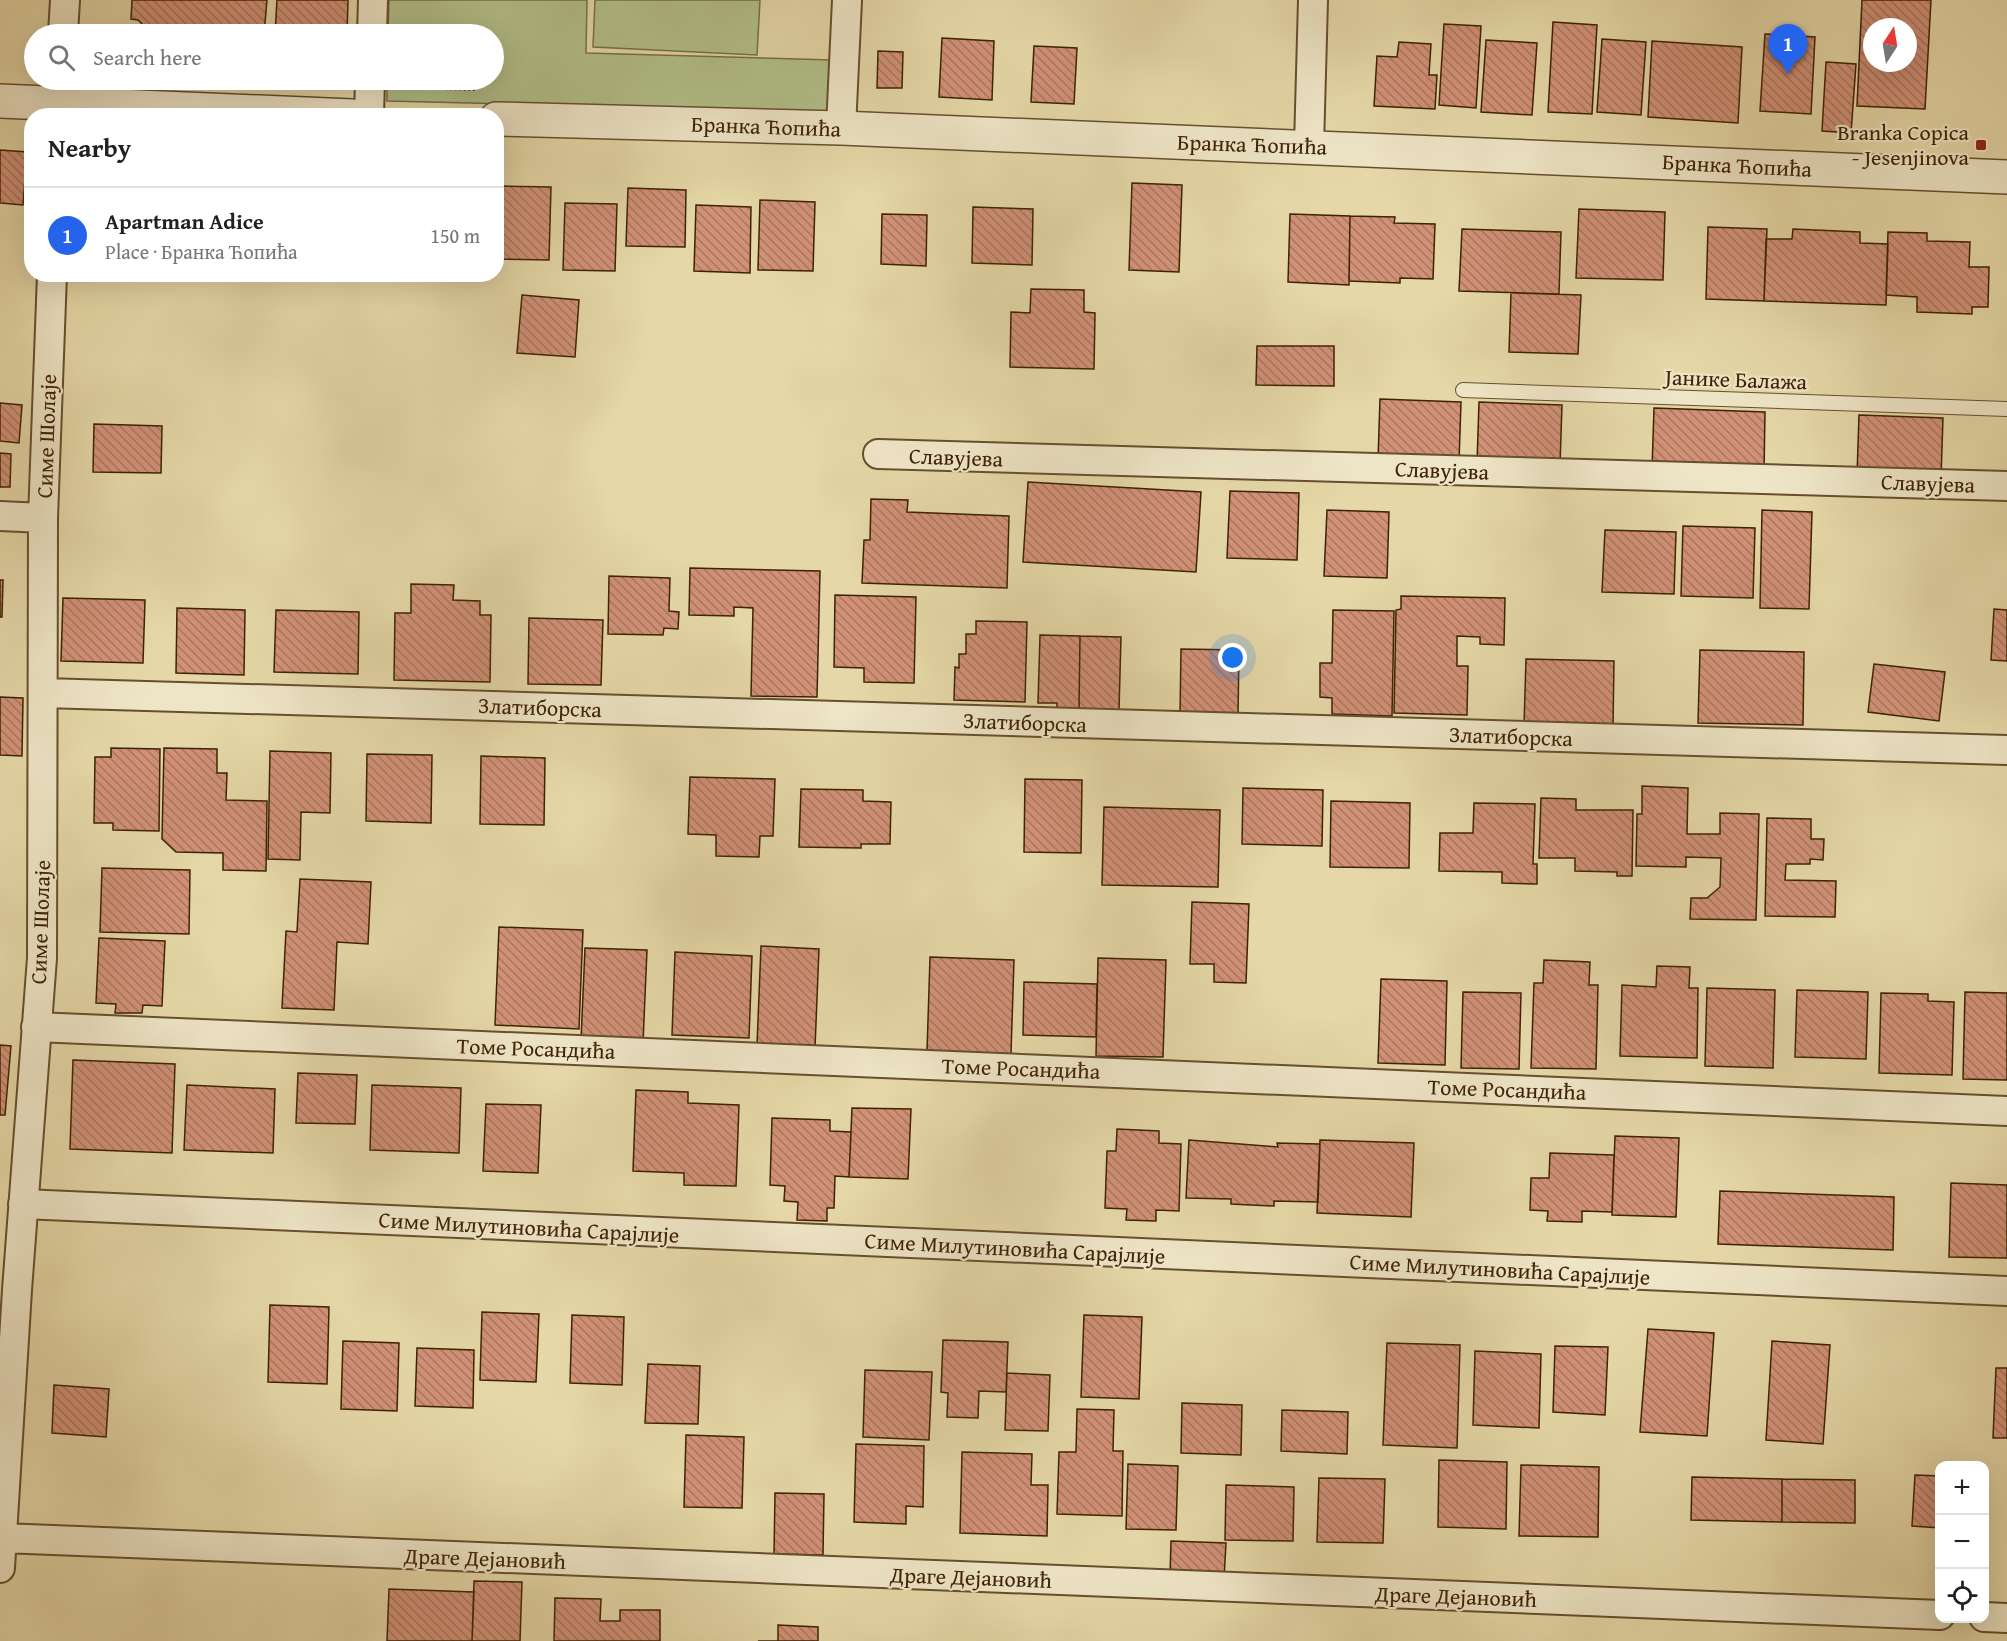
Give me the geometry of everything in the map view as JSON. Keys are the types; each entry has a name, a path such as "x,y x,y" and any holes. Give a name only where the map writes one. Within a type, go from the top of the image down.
{"street":[{"path":"64,24 65,0"},
{"path":"373,24 374,0"},
{"path":"841,128 847,0"},
{"path":"1309,146 1313,0"},
{"path":"369,108 370,90"},
{"path":"0,100 59,99 214,108"},
{"name":"Бранка Ћопића","path":"504,119 841,128 2007,177"},
{"name":"Симе Шолаје","path":"0,1568 23,1204 42,958 43,518 52,282"},
{"name":"Славујева","path":"878,454 2007,486"},
{"path":"0,516 43,518"},
{"name":"Златиборска","path":"44,693 2007,750"},
{"name":"Томе Росандића","path":"36,1027 2007,1111"},
{"name":"Симе Милутиновића Сарајлије","path":"23,1204 2007,1291"},
{"name":"Драге Дејановић","path":"2,1538 1935,1615"},
{"path":"1989,1617 2007,1618"}],"lane":[{"name":"Јанике Балажа","path":"1463,390 2007,409"}],"green space":[{"path":"389,0 587,0 586,53 832,60 831,112 387,101 387,90 504,90 504,24 388,24"},
{"path":"595,0 760,0 757,55 593,47"}],"building":[{"path":"132,0 267,0 265,24 142,24 138,20 131,19"},
{"path":"277,0 348,0 347,24 276,24"},
{"path":"1862,0 1931,0 1925,109 1857,106"},
{"path":"1553,22 1597,25 1592,114 1548,112"},
{"path":"1444,24 1481,26 1476,108 1439,105"},
{"path":"1765,34 1815,37 1811,114 1760,111"},
{"path":"942,38 994,41 992,100 939,97"},
{"path":"1602,39 1646,42 1641,115 1597,112"},
{"path":"1486,40 1537,43 1532,115 1481,112"},
{"path":"1652,41 1742,47 1738,123 1648,117"},
{"path":"1399,42 1431,44 1429,75 1437,75 1435,109 1374,106 1377,56 1397,57"},
{"path":"1034,46 1077,48 1074,104 1031,102"},
{"path":"878,51 903,52 902,88 877,88"},
{"path":"1826,62 1856,64 1851,133 1822,131"},
{"path":"0,150 24,152 23,205 0,203"},
{"path":"1132,183 1182,185 1179,272 1129,270"},
{"path":"504,186 551,187 549,260 504,259"},
{"path":"628,188 686,190 685,247 626,246"},
{"path":"760,200 815,202 813,271 758,270"},
{"path":"565,203 617,204 615,271 563,270"},
{"path":"696,205 751,207 750,273 694,271"},
{"path":"973,207 1033,209 1032,265 972,263"},
{"path":"1579,209 1665,212 1663,280 1576,278"},
{"path":"882,214 927,215 926,266 881,264"},
{"path":"1290,214 1350,216 1349,285 1288,282"},
{"path":"1350,216 1395,217 1394,223 1435,224 1433,279 1400,278 1400,283 1349,281"},
{"path":"1708,227 1767,229 1764,301 1706,299"},
{"path":"1462,229 1561,232 1559,294 1459,291"},
{"path":"1793,229 1860,232 1860,243 1888,244 1886,305 1764,301 1766,239 1792,239"},
{"path":"1888,232 1927,233 1927,241 1970,242 1969,267 1989,267 1988,307 1972,307 1972,314 1917,312 1917,297 1886,295"},
{"path":"1031,289 1084,290 1084,312 1095,313 1094,369 1010,367 1011,312 1030,313"},
{"path":"1511,293 1581,295 1578,354 1509,352"},
{"path":"522,295 579,300 575,357 517,353"},
{"path":"1257,346 1334,346 1334,386 1256,385"},
{"path":"1380,399 1461,402 1459,462 1378,460"},
{"path":"1479,402 1562,405 1560,465 1477,463"},
{"path":"0,403 22,405 19,443 0,441"},
{"path":"1654,408 1765,412 1764,472 1652,469"},
{"path":"1859,415 1943,418 1941,478 1857,475"},
{"path":"94,424 162,426 161,473 93,472"},
{"path":"0,453 11,454 10,487 0,487"},
{"path":"1028,482 1201,492 1196,572 1023,562"},
{"path":"1230,491 1299,493 1297,560 1227,558"},
{"path":"871,499 908,500 907,512 1009,516 1007,588 862,583 864,540 870,540"},
{"path":"1327,510 1389,512 1387,578 1324,576"},
{"path":"1762,510 1812,512 1809,609 1760,608"},
{"path":"1683,526 1755,528 1753,598 1681,596"},
{"path":"1605,530 1676,532 1674,594 1602,592"},
{"path":"690,568 820,571 817,697 751,696 753,608 734,607 734,616 689,615"},
{"path":"609,576 670,578 669,611 679,612 678,629 664,628 663,635 608,634"},
{"path":"0,580 3,580 2,617 0,617"},
{"path":"411,584 454,585 453,600 480,601 480,615 491,615 490,682 394,680 395,613 411,613"},
{"path":"835,595 916,597 914,683 864,682 864,668 834,667"},
{"path":"1401,596 1505,598 1504,645 1480,644 1480,637 1457,636 1457,666 1468,666 1467,715 1394,713 1396,610 1401,609"},
{"path":"63,598 145,600 143,663 61,661"},
{"path":"177,608 245,610 244,675 176,673"},
{"path":"1994,609 2007,610 2007,661 1991,660"},
{"path":"276,610 359,612 358,674 274,672"},
{"path":"1333,610 1394,611 1392,716 1332,714 1332,698 1320,697 1320,663 1332,663"},
{"path":"529,618 603,620 601,685 528,684"},
{"path":"976,621 1027,622 1025,702 954,700 955,667 959,668 959,654 966,654 966,634 976,634"},
{"path":"1040,635 1080,636 1079,709 1057,708 1057,703 1038,703"},
{"path":"1080,636 1121,637 1119,710 1079,709"},
{"path":"1181,649 1239,650 1238,717 1180,715"},
{"path":"1700,650 1804,652 1803,725 1698,723"},
{"path":"1526,659 1614,661 1613,727 1524,725"},
{"path":"1874,664 1945,672 1939,721 1868,712"},
{"path":"0,697 23,698 22,756 0,755"},
{"path":"111,748 160,749 159,831 113,830 113,823 94,823 95,757 111,757"},
{"path":"164,748 217,749 217,773 227,773 226,800 267,801 266,871 223,870 223,853 176,852 162,839"},
{"path":"270,751 331,753 330,813 301,812 300,860 268,859"},
{"path":"367,754 432,755 431,823 366,821"},
{"path":"481,756 545,758 544,825 480,824"},
{"path":"690,777 775,779 773,836 760,836 759,857 716,856 716,835 688,834"},
{"path":"1025,779 1082,780 1081,853 1024,852"},
{"path":"1642,786 1688,788 1687,834 1720,834 1720,813 1759,814 1756,920 1690,919 1691,898 1707,898 1720,887 1721,858 1686,857 1686,867 1636,866 1637,814 1642,814"},
{"path":"1243,788 1323,790 1322,846 1242,844"},
{"path":"801,789 863,790 863,801 891,802 890,844 861,844 861,848 799,847"},
{"path":"1541,798 1576,799 1576,810 1633,810 1632,876 1617,876 1617,872 1575,871 1575,858 1539,858"},
{"path":"1331,801 1410,803 1409,868 1330,867"},
{"path":"1474,803 1535,804 1533,864 1537,864 1537,884 1502,883 1502,872 1439,871 1440,833 1473,833"},
{"path":"1104,807 1220,810 1218,887 1102,885"},
{"path":"1767,818 1811,819 1811,839 1824,839 1823,860 1810,859 1810,864 1786,864 1785,880 1836,881 1835,917 1765,916"},
{"path":"102,868 190,870 189,934 100,932"},
{"path":"300,879 371,882 368,944 337,942 334,1010 282,1008 286,931 297,932"},
{"path":"1192,902 1249,904 1246,983 1214,982 1214,964 1190,964"},
{"path":"499,927 583,930 579,1029 495,1025"},
{"path":"99,938 165,941 162,1006 143,1005 142,1013 115,1013 116,1004 96,1003"},
{"path":"761,946 819,949 815,1048 757,1045"},
{"path":"585,948 647,950 643,1043 581,1040"},
{"path":"675,952 752,956 749,1038 672,1035"},
{"path":"930,957 1014,960 1011,1054 927,1052"},
{"path":"1098,958 1166,960 1163,1057 1096,1056"},
{"path":"1544,960 1590,962 1589,985 1598,985 1596,1069 1531,1068 1534,983 1543,983"},
{"path":"1657,966 1690,967 1689,988 1698,988 1697,1058 1620,1056 1622,985 1656,987"},
{"path":"1381,979 1447,981 1445,1065 1378,1063"},
{"path":"1024,982 1097,984 1096,1037 1023,1035"},
{"path":"1707,988 1775,990 1773,1068 1705,1066"},
{"path":"1797,990 1868,992 1866,1059 1795,1057"},
{"path":"1463,992 1521,993 1519,1069 1461,1068"},
{"path":"1965,992 2007,993 2007,1080 1963,1079"},
{"path":"1881,993 1928,994 1928,1001 1954,1002 1952,1075 1879,1073"},
{"path":"0,1045 11,1046 5,1115 0,1115"},
{"path":"73,1060 175,1064 172,1153 70,1149"},
{"path":"298,1073 357,1075 355,1124 296,1123"},
{"path":"187,1085 275,1089 273,1153 184,1150"},
{"path":"372,1085 461,1088 459,1153 370,1150"},
{"path":"636,1090 688,1092 688,1103 739,1105 736,1186 684,1185 684,1173 633,1171"},
{"path":"486,1104 541,1105 538,1173 483,1171"},
{"path":"852,1108 911,1109 908,1179 849,1177"},
{"path":"772,1118 830,1120 830,1131 851,1132 849,1177 835,1176 834,1208 827,1208 827,1221 797,1220 798,1202 784,1201 785,1186 770,1185"},
{"path":"1117,1129 1159,1131 1159,1143 1181,1144 1179,1211 1156,1210 1156,1221 1126,1220 1127,1209 1105,1208 1107,1151 1116,1151"},
{"path":"1615,1136 1679,1138 1676,1217 1612,1215"},
{"path":"1189,1140 1278,1147 1277,1143 1320,1144 1318,1202 1274,1201 1274,1206 1231,1204 1231,1199 1186,1198"},
{"path":"1320,1140 1414,1143 1411,1217 1317,1213"},
{"path":"1550,1153 1614,1155 1612,1212 1582,1211 1582,1222 1547,1221 1548,1211 1530,1210 1531,1178 1549,1178"},
{"path":"1951,1183 2007,1185 2007,1258 1949,1257"},
{"path":"1720,1191 1894,1197 1893,1250 1718,1244"},
{"path":"270,1305 329,1307 327,1384 268,1382"},
{"path":"482,1312 539,1314 536,1382 480,1380"},
{"path":"572,1315 624,1317 622,1385 570,1383"},
{"path":"1084,1315 1142,1317 1139,1399 1081,1397"},
{"path":"1648,1329 1714,1333 1707,1436 1640,1432"},
{"path":"943,1340 1008,1342 1006,1392 979,1391 978,1418 947,1417 948,1393 941,1392"},
{"path":"343,1341 399,1343 397,1411 341,1409"},
{"path":"1772,1341 1830,1345 1823,1444 1766,1440"},
{"path":"1387,1343 1460,1345 1457,1448 1383,1445"},
{"path":"1555,1346 1608,1347 1605,1415 1553,1412"},
{"path":"417,1348 474,1350 473,1408 415,1406"},
{"path":"1475,1351 1541,1354 1539,1428 1473,1425"},
{"path":"648,1364 700,1366 698,1424 645,1423"},
{"path":"1996,1368 2007,1368 2007,1438 1993,1438"},
{"path":"865,1370 932,1372 929,1440 863,1437"},
{"path":"1007,1373 1050,1375 1048,1431 1005,1430"},
{"path":"54,1385 109,1389 106,1437 52,1433"},
{"path":"1182,1403 1242,1405 1241,1455 1181,1453"},
{"path":"1077,1409 1114,1410 1113,1451 1123,1451 1122,1516 1057,1514 1059,1452 1076,1452"},
{"path":"1282,1410 1348,1412 1347,1454 1281,1451"},
{"path":"686,1435 744,1437 742,1508 684,1507"},
{"path":"856,1444 924,1446 923,1507 906,1506 906,1524 854,1522"},
{"path":"962,1452 1032,1454 1031,1485 1048,1485 1047,1536 960,1533"},
{"path":"1439,1460 1507,1462 1506,1529 1438,1527"},
{"path":"1128,1464 1178,1466 1176,1530 1126,1529"},
{"path":"1521,1465 1599,1467 1598,1537 1519,1536"},
{"path":"1915,1475 1935,1476 1935,1528 1912,1526"},
{"path":"1692,1477 1782,1479 1782,1522 1691,1520"},
{"path":"1319,1478 1385,1479 1383,1543 1317,1542"},
{"path":"1782,1479 1855,1480 1855,1523 1782,1522"},
{"path":"1226,1485 1294,1487 1293,1541 1225,1540"},
{"path":"775,1493 824,1494 823,1555 774,1554"},
{"path":"1171,1541 1226,1543 1224,1579 1170,1577"},
{"path":"474,1581 522,1582 520,1641 472,1641"},
{"path":"389,1589 474,1592 472,1641 387,1641"},
{"path":"555,1598 601,1599 600,1621 620,1621 620,1610 660,1610 660,1641 554,1641"},
{"path":"778,1625 818,1627 818,1641 778,1641"}],"place":[{"name":"Apartman Adice","path":"1788,74"},
{"name":"Branka Copica - Jesenjinova","path":"1981,145"}]}
